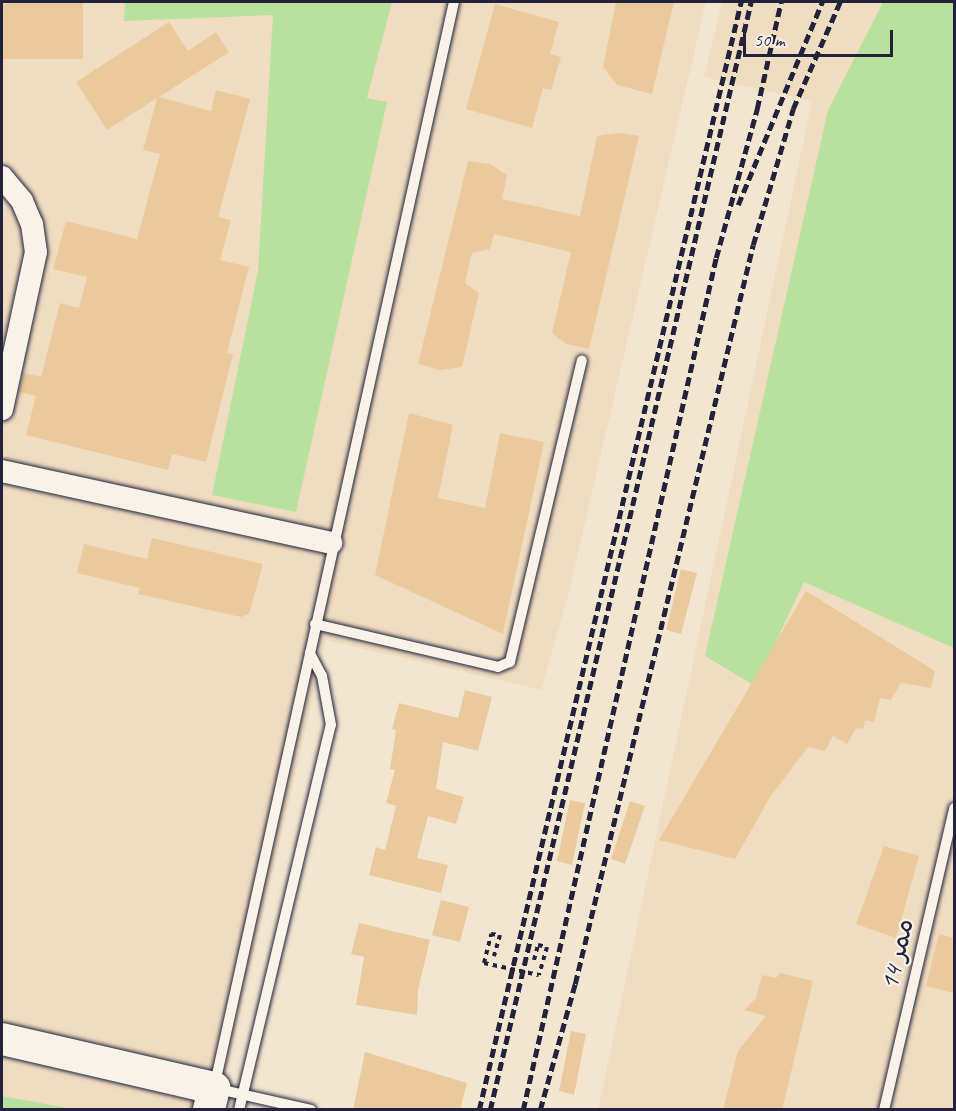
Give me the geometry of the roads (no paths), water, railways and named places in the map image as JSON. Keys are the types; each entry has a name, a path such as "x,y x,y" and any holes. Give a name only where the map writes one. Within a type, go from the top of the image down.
{"street":[{"path":"2,177 22,201 32,224 36,252 2,409"},
{"path":"2,471 332,543"},
{"path":"2,1039 222,1097"}],"lane":[{"path":"222,1097 332,543 454,2"},
{"path":"315,624 498,667 510,662 582,360"},
{"path":"222,1097 331,725 322,676 310,653"},
{"name":"ممر 14","path":"884,1110 954,808"},
{"path":"222,1097 239,1110"},
{"path":"222,1097 311,1110"}],"railway":[{"path":"479,1110 741,2"},
{"path":"490,1110 751,2"},
{"path":"523,1110 716,258 757,109 781,2"},
{"path":"738,205 822,2"},
{"path":"540,1110 575,984 753,245 793,109 840,2"}]}
